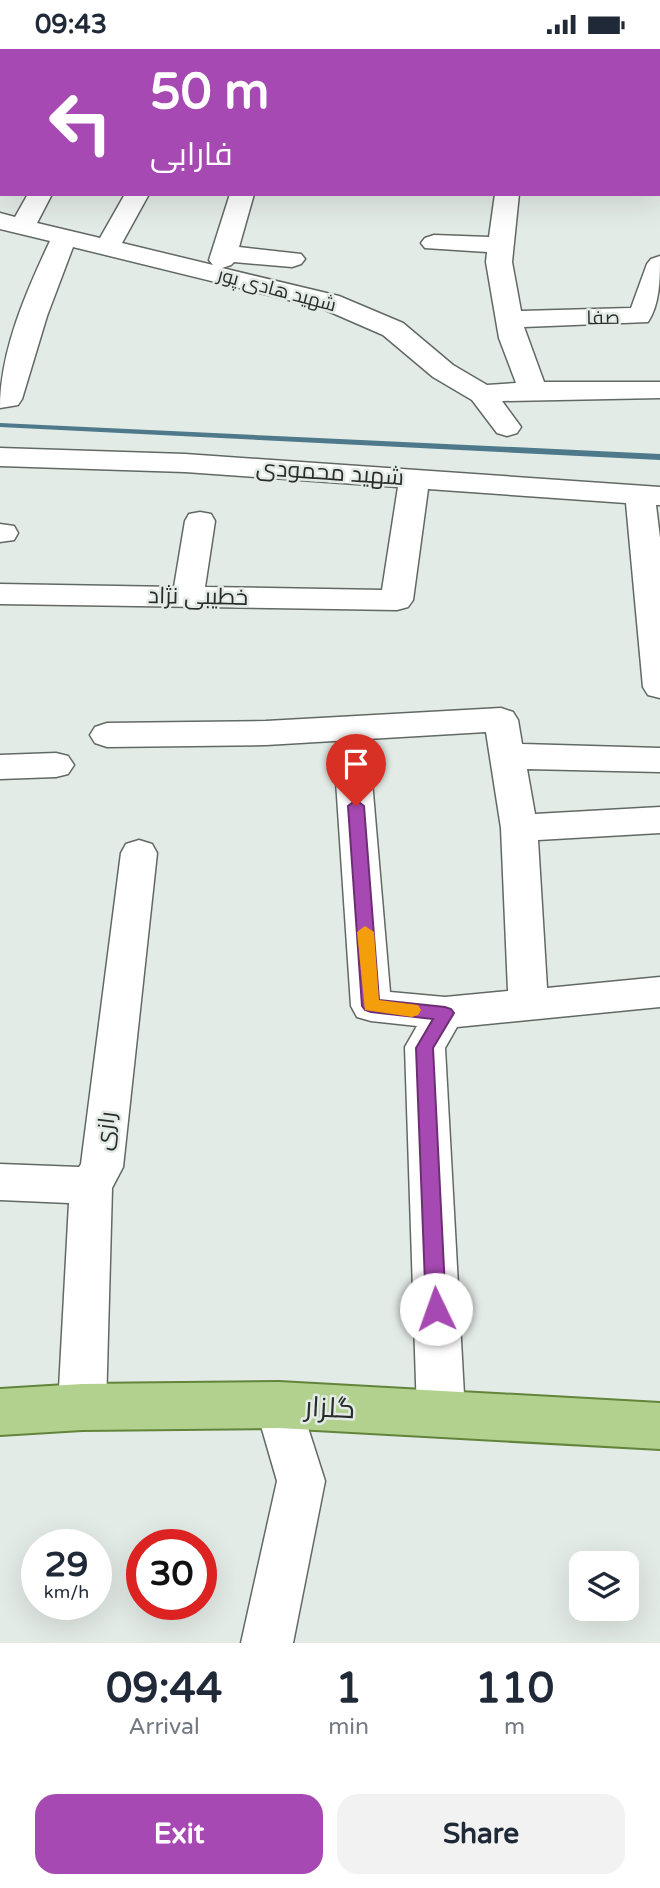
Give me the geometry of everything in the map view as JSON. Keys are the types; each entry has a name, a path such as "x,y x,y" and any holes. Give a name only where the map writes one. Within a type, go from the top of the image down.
{"main road":[{"name":"گلزار","path":"0,1412 279,1405 660,1426"}],"street":[{"path":"11,223 38,196"},
{"path":"108,246 136,196"},
{"path":"234,196 223,257 292,259"},
{"path":"507,196 499,262 513,338 533,390"},
{"name":"شهید هادی پور","path":"11,223 330,302 393,329 443,371 482,394"},
{"path":"0,399 8,399 28,333 65,236"},
{"path":"434,243 501,245"},
{"name":"صفا","path":"510,319 638,316 643,311 660,264"},
{"path":"482,394 533,390 660,390"},
{"path":"482,394 507,427"},
{"name":"شهید محمودی","path":"0,457 185,463 650,496"},
{"name":"خطیبی نژاد","path":"0,594 397,600 414,479"},
{"path":"650,496 660,687"},
{"path":"188,596 200,521"},
{"path":"107,735 266,733 501,720 519,828 528,1004"},
{"path":"509,756 660,760"},
{"path":"0,767 56,765"},
{"path":"354,781 371,1006 445,1013 660,992"},
{"path":"519,828 660,820"},
{"name":"رازی","path":"82,1408 91,1186 102,1167 139,853"},
{"path":"441,1413 425,1048 445,1013"},
{"path":"0,1182 91,1186"},
{"path":"267,1643 301,1481 279,1405"}],"waterway":[{"path":"0,425 660,457"}],"slow traffic":[{"path":"365,932 371,1006 412,1010"}],"route":[{"path":"356,806 371,1006 445,1013 425,1048 436,1309"}]}
